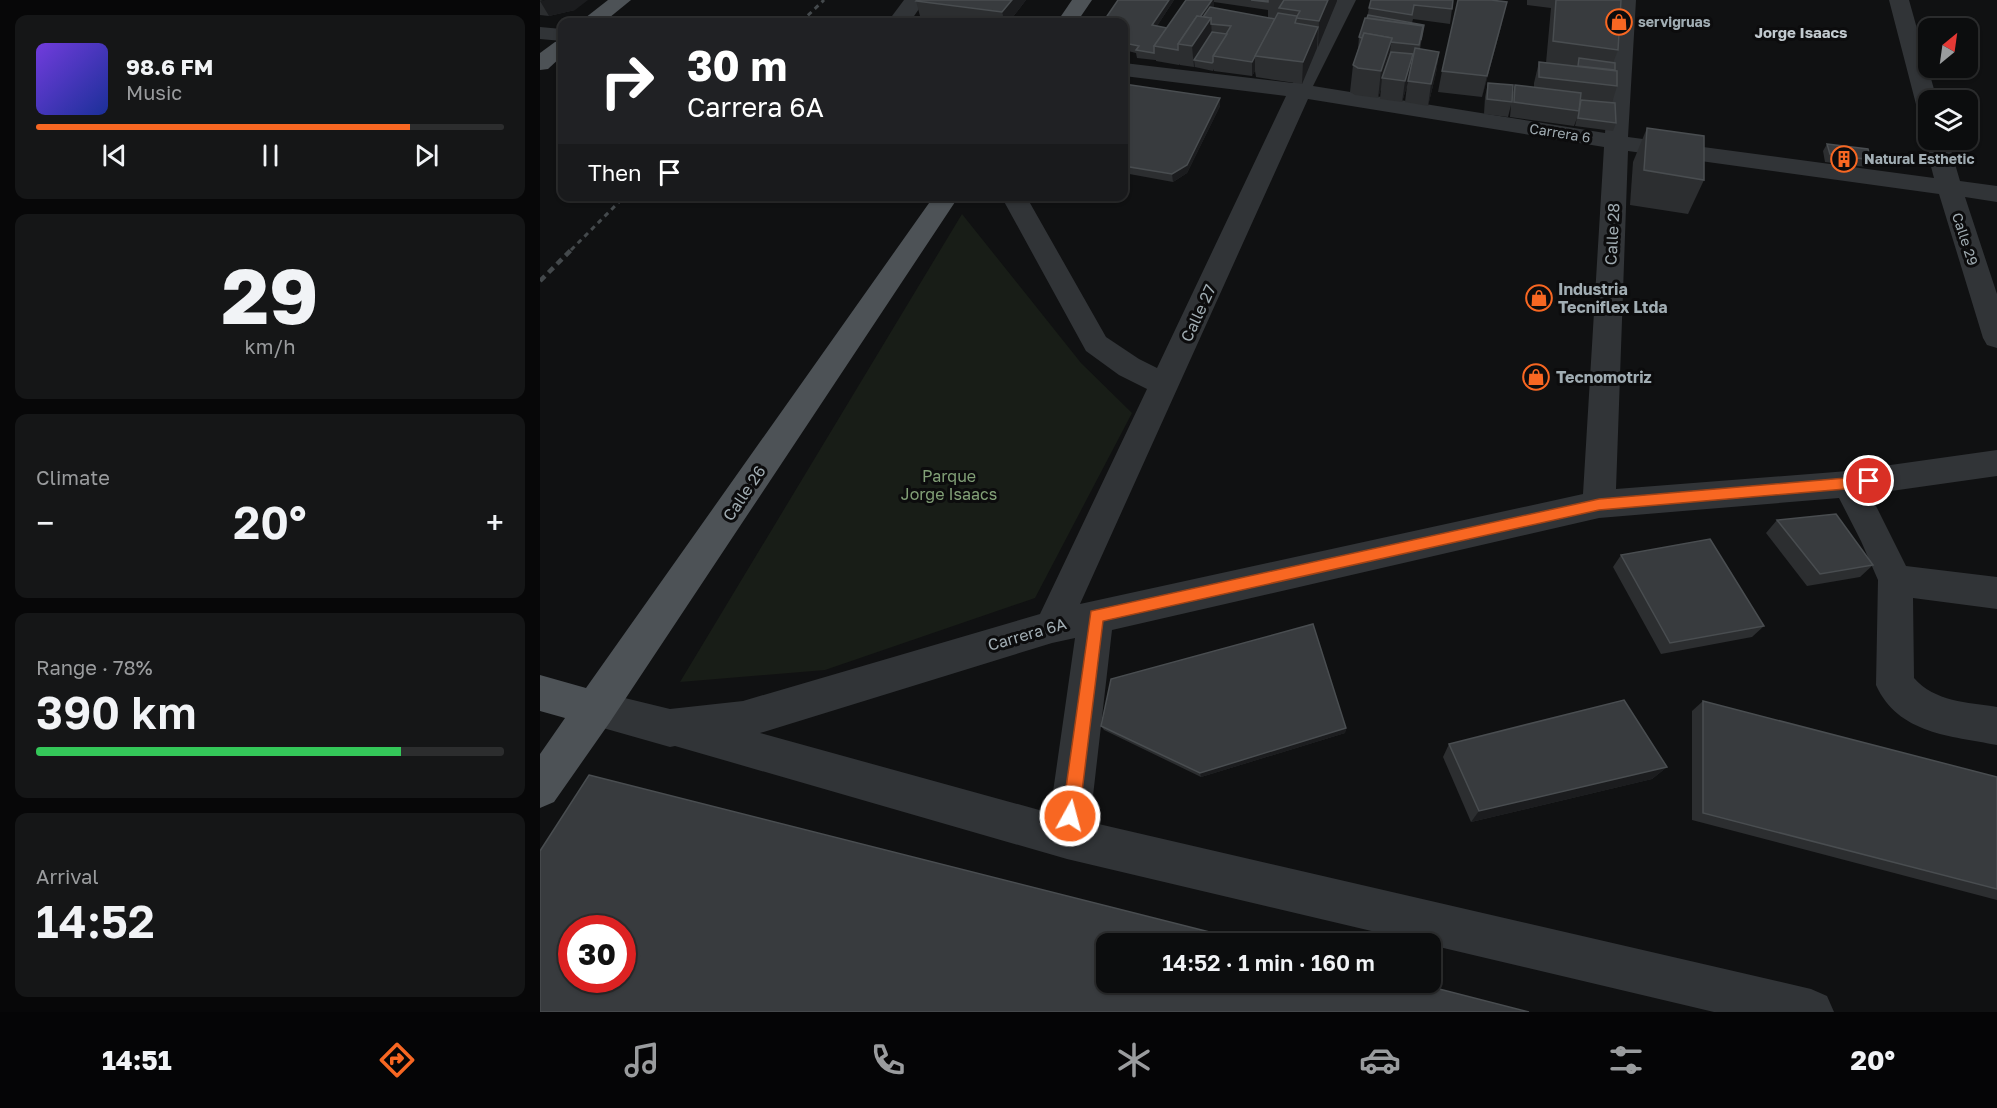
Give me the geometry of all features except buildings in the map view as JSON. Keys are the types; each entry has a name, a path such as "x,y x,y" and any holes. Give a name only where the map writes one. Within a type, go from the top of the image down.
{"main road":[{"path":"597,18 621,0"},
{"path":"1070,18 1082,0"},
{"path":"540,64 558,49"},
{"name":"Calle 26","path":"540,788 949,201"},
{"path":"540,693 596,709"}],"street":[{"path":"901,18 915,0"},
{"name":"Calle 27","path":"1052,627 1300,91 1346,0"},
{"name":"Calle 28","path":"1599,504 1616,142 1626,0"},
{"path":"1899,0 1923,90"},
{"path":"540,33 558,35"},
{"name":"Carrera 6","path":"1128,70 1300,91 1616,142 1997,194"},
{"name":"Calle 29","path":"1939,150 1997,338"},
{"path":"1016,201 1096,345 1129,367 1165,385"},
{"name":"Carrera 6A","path":"596,709 670,728 742,720 1052,627 1599,504 1848,484 1997,463"},
{"path":"1848,484 1877,538 1895,580 1895,685 1911,703 1934,714 1997,726"},
{"path":"1895,580 1997,593"},
{"path":"1067,838 1096,616"},
{"path":"670,728 1067,838 1811,1012"}],"green space":[{"name":"Parque Jorge Isaacs","path":"962,214 1081,363 1132,413 1035,598 825,670 680,682"}],"railway":[{"path":"805,18 824,0"},
{"path":"540,281 620,201"}],"place":[{"name":"servigruas","path":"1619,22"},
{"name":"Natural Esthetic","path":"1844,159"},
{"name":"Industria Tecniflex Ltda","path":"1539,298"},
{"name":"Tecnomotriz","path":"1536,377"}],"district":[{"name":"Jorge Isaacs","path":"1801,33"}],"route":[{"path":"1070,816 1096,616 1599,504 1869,481"}]}
